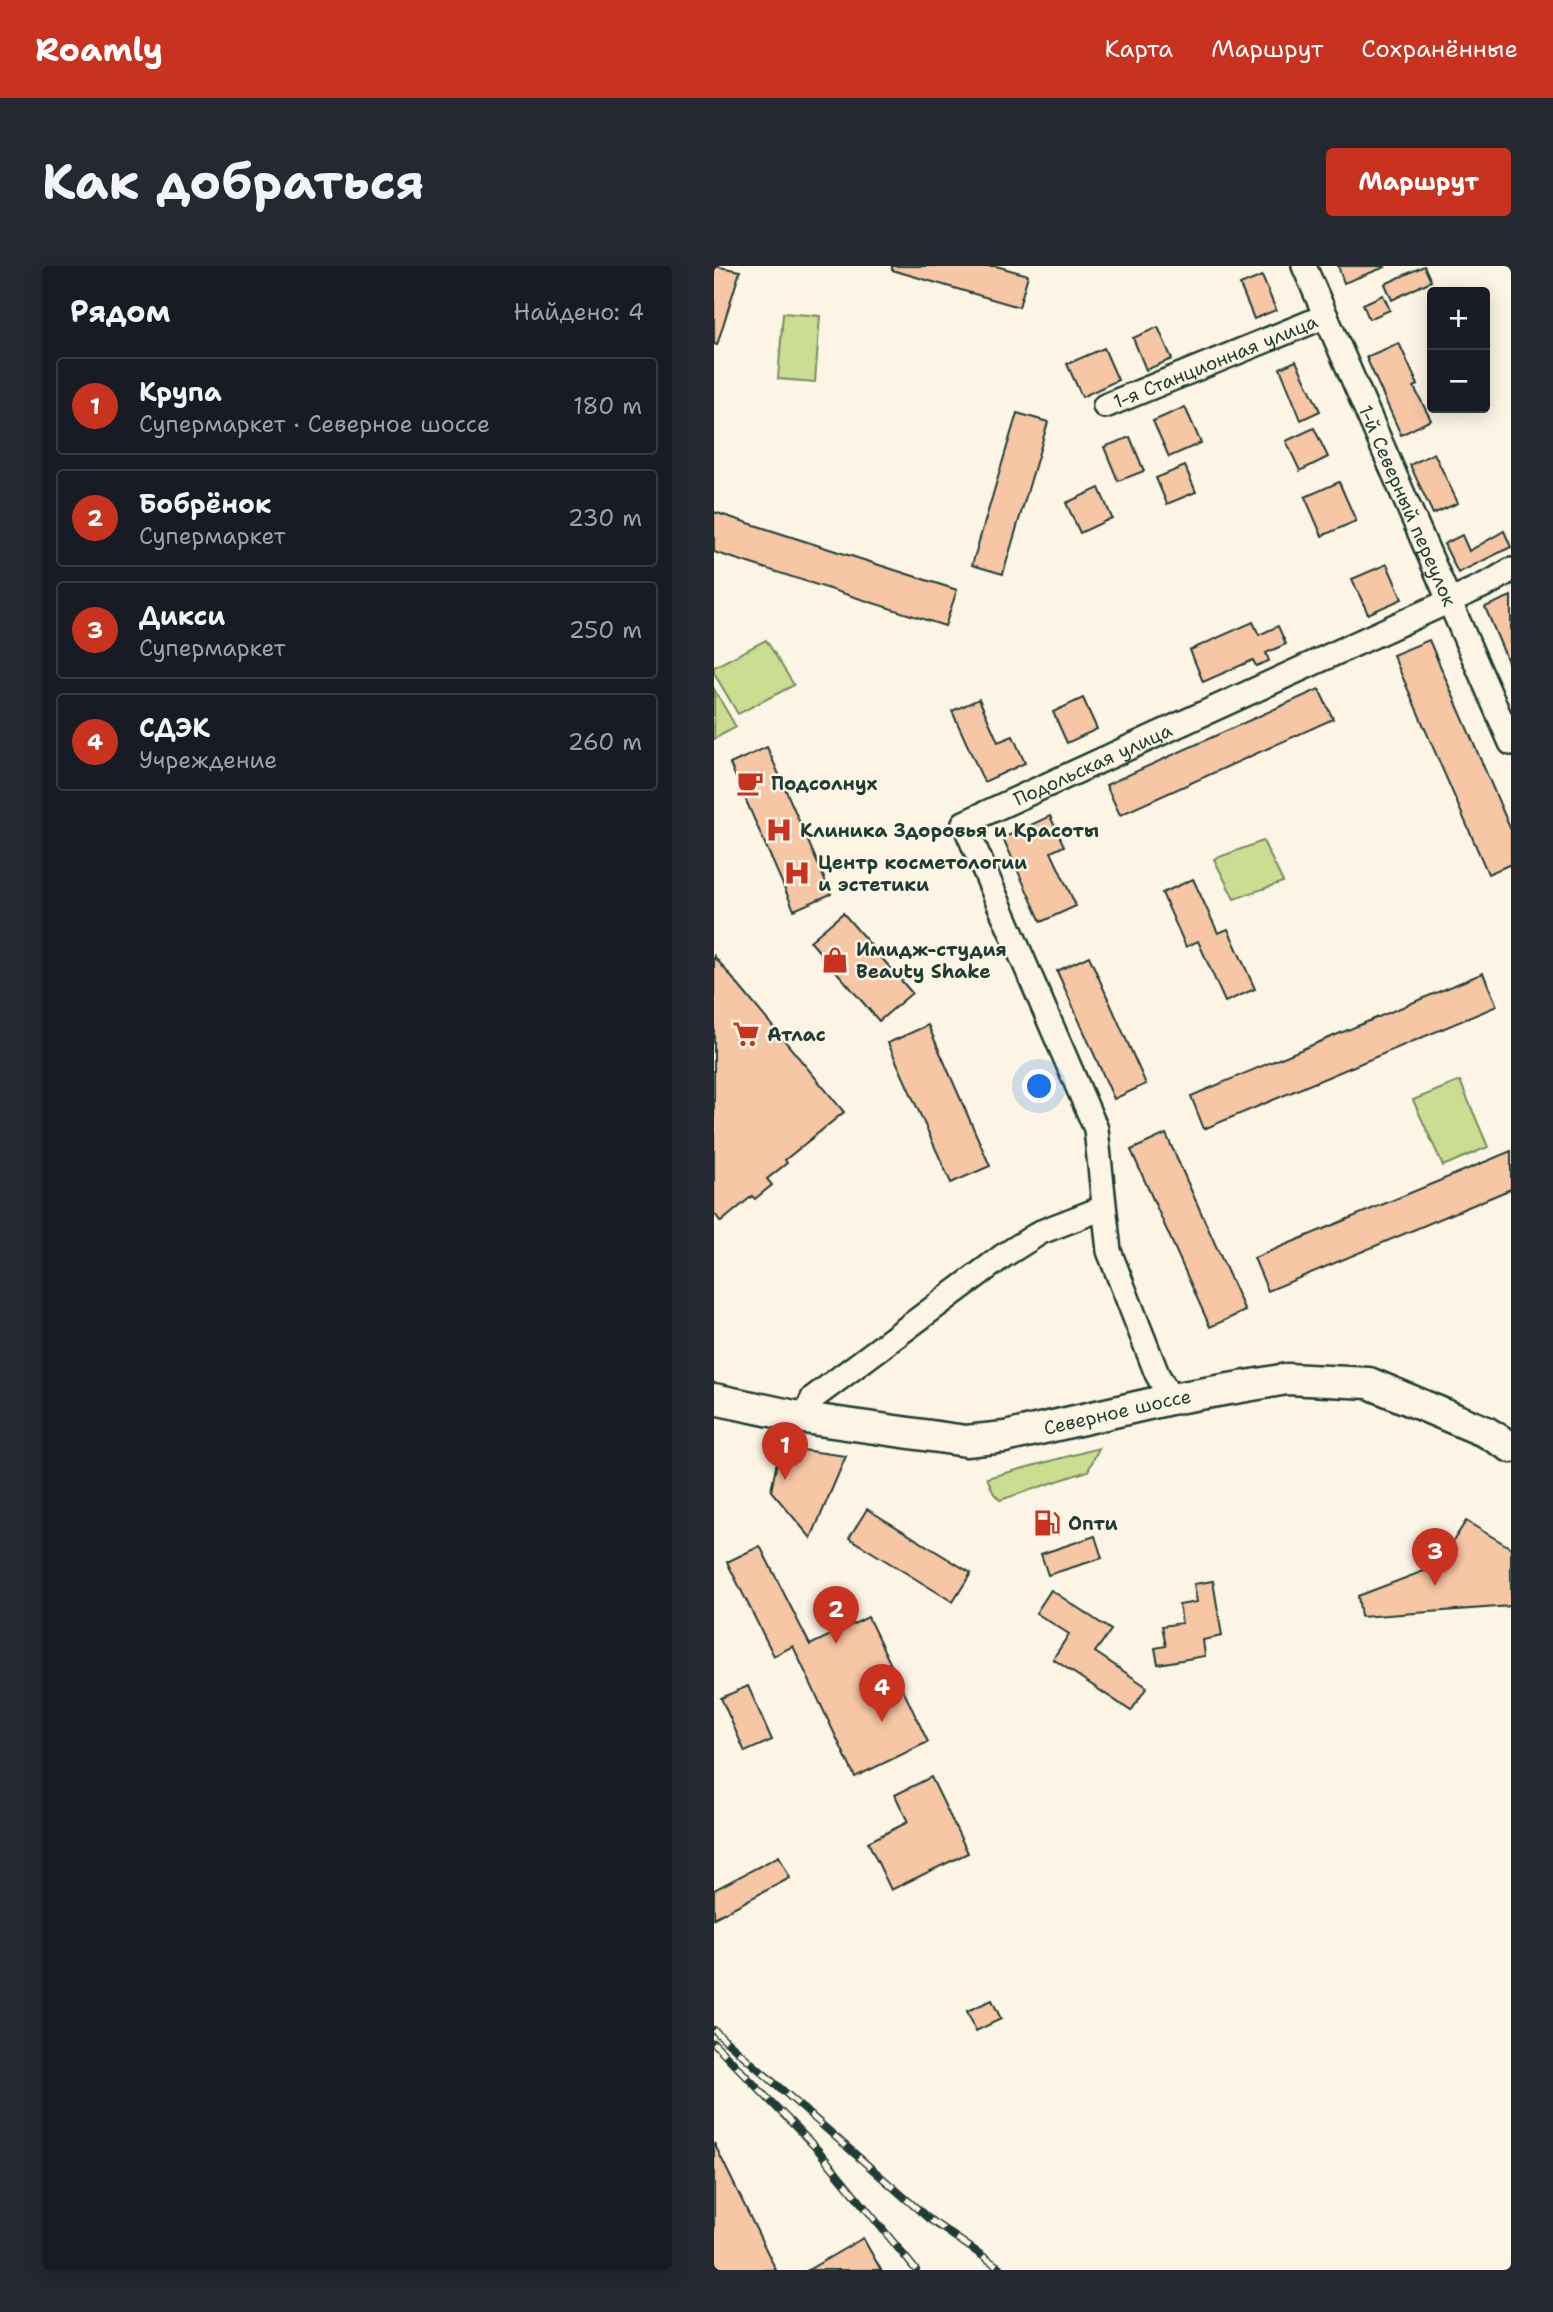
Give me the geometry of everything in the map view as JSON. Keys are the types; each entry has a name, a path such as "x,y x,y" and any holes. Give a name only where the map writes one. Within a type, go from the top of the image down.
{"main road":[{"name":"Северное шоссе","path":"714,1399 804,1418 966,1441 1006,1437 1171,1399 1287,1380 1370,1384 1486,1432 1511,1447"}],"street":[{"name":"1-й Северный переулок","path":"1304,266 1511,743"},
{"name":"1-я Станционная улица","path":"1105,406 1326,317"},
{"name":"Подольская улица","path":"1171,1399 1157,1374 1109,1251 1096,1129 964,823 1511,570"},
{"path":"804,1418 813,1398 1003,1255 1041,1232 1103,1209"}],"green space":[{"path":"783,313 820,316 815,382 778,379"},
{"path":"766,640 794,685 738,714 714,673 714,667"},
{"path":"714,689 736,727 714,739"},
{"path":"1263,841 1283,882 1234,899 1214,859"},
{"path":"1460,1081 1488,1147 1443,1166 1413,1100"},
{"path":"1099,1448 1088,1471 1000,1500 994,1494 987,1478"}],"building":[{"path":"714,266 740,271 717,345 714,344"},
{"path":"892,266 996,266 1028,275 1019,307 892,270"},
{"path":"1338,266 1384,266 1385,267 1344,283"},
{"path":"1424,266 1431,281 1392,300 1385,284"},
{"path":"1262,276 1276,310 1254,319 1240,285"},
{"path":"1383,295 1390,310 1369,319 1363,304"},
{"path":"1158,327 1172,359 1146,370 1133,338"},
{"path":"1399,343 1418,385 1414,387 1431,420 1401,435 1366,357"},
{"path":"1104,348 1118,380 1082,397 1067,364"},
{"path":"1296,361 1320,411 1301,420 1280,368"},
{"path":"1185,407 1201,443 1169,457 1153,421"},
{"path":"1017,413 1048,422 1003,574 972,565"},
{"path":"1314,428 1328,457 1300,471 1286,441"},
{"path":"1130,437 1144,471 1118,481 1104,447"},
{"path":"1434,453 1458,503 1433,514 1410,465"},
{"path":"1185,466 1196,492 1167,504 1156,478"},
{"path":"1339,482 1356,521 1322,536 1305,497"},
{"path":"1099,488 1112,518 1080,533 1066,503"},
{"path":"714,512 957,590 945,626 714,552"},
{"path":"1504,531 1511,547 1458,573 1444,544 1462,535 1469,551"},
{"path":"1387,564 1402,599 1368,614 1352,579"},
{"path":"1511,596 1511,669 1485,607"},
{"path":"1253,622 1259,635 1278,626 1286,644 1266,653 1269,661 1256,666 1253,660 1203,682 1190,650"},
{"path":"1429,640 1511,830 1511,864 1488,874 1393,655"},
{"path":"1319,689 1333,719 1120,815 1106,785"},
{"path":"1083,698 1097,729 1067,743 1053,712"},
{"path":"979,699 998,742 1013,736 1025,763 984,782 952,711"},
{"path":"767,747 831,894 794,910 730,764"},
{"path":"1050,816 1064,846 1051,852 1076,906 1041,922 1003,838"},
{"path":"1193,879 1218,933 1228,929 1255,989 1225,1002 1198,941 1186,947 1162,893"},
{"path":"843,913 912,993 879,1021 810,941"},
{"name":"Атлас","path":"714,956 844,1112 785,1160 787,1163 767,1179 772,1185 755,1199 752,1196 721,1222 714,1213"},
{"path":"1089,956 1146,1084 1114,1099 1057,971"},
{"path":"1483,973 1497,1006 1204,1129 1191,1096"},
{"path":"928,1025 990,1166 951,1183 888,1043"},
{"path":"1166,1134 1245,1311 1210,1327 1131,1150"},
{"path":"1511,1151 1511,1189 1268,1291 1254,1258"},
{"path":"780,1447 846,1456 811,1538 771,1491"},
{"path":"867,1509 971,1573 953,1602 849,1538"},
{"path":"1466,1521 1511,1548 1511,1606 1361,1617 1358,1596 1437,1566"},
{"path":"1095,1536 1102,1558 1048,1575 1041,1554"},
{"path":"760,1546 810,1645 868,1617 928,1742 855,1777 793,1646 774,1656 727,1562"},
{"path":"1213,1581 1222,1636 1203,1640 1205,1656 1158,1664 1155,1648 1166,1646 1162,1626 1182,1623 1179,1605 1197,1602 1194,1584"},
{"path":"1051,1590 1111,1630 1095,1652 1147,1687 1131,1711 1053,1659 1069,1634 1036,1613"},
{"path":"748,1686 772,1740 745,1752 721,1698"},
{"path":"931,1777 968,1853 891,1890 868,1842 908,1822 895,1795"},
{"path":"779,1856 790,1878 714,1918 714,1890"},
{"path":"992,2000 1001,2019 976,2031 967,2011"},
{"path":"714,2143 776,2270 718,2270 714,2262"},
{"path":"863,2238 881,2270 808,2270"}],"railway":[{"path":"714,2030 929,2219 1003,2270"},
{"path":"714,2043 818,2150 916,2270"}],"place":[{"name":"Подсолнух","path":"750,783"},
{"name":"Клиника Здоровья и Красоты","path":"779,830"},
{"name":"Центр косметологии и эстетики","path":"797,873"},
{"name":"Имидж-студия Beauty Shake","path":"835,960"},
{"name":"Атлас","path":"746,1034"},
{"name":"Крупа","path":"785,1480"},
{"name":"Опти","path":"1047,1523"},
{"name":"Дикси","path":"1435,1586"},
{"name":"Бобрёнок","path":"836,1644"},
{"name":"СДЭК","path":"882,1722"}]}
